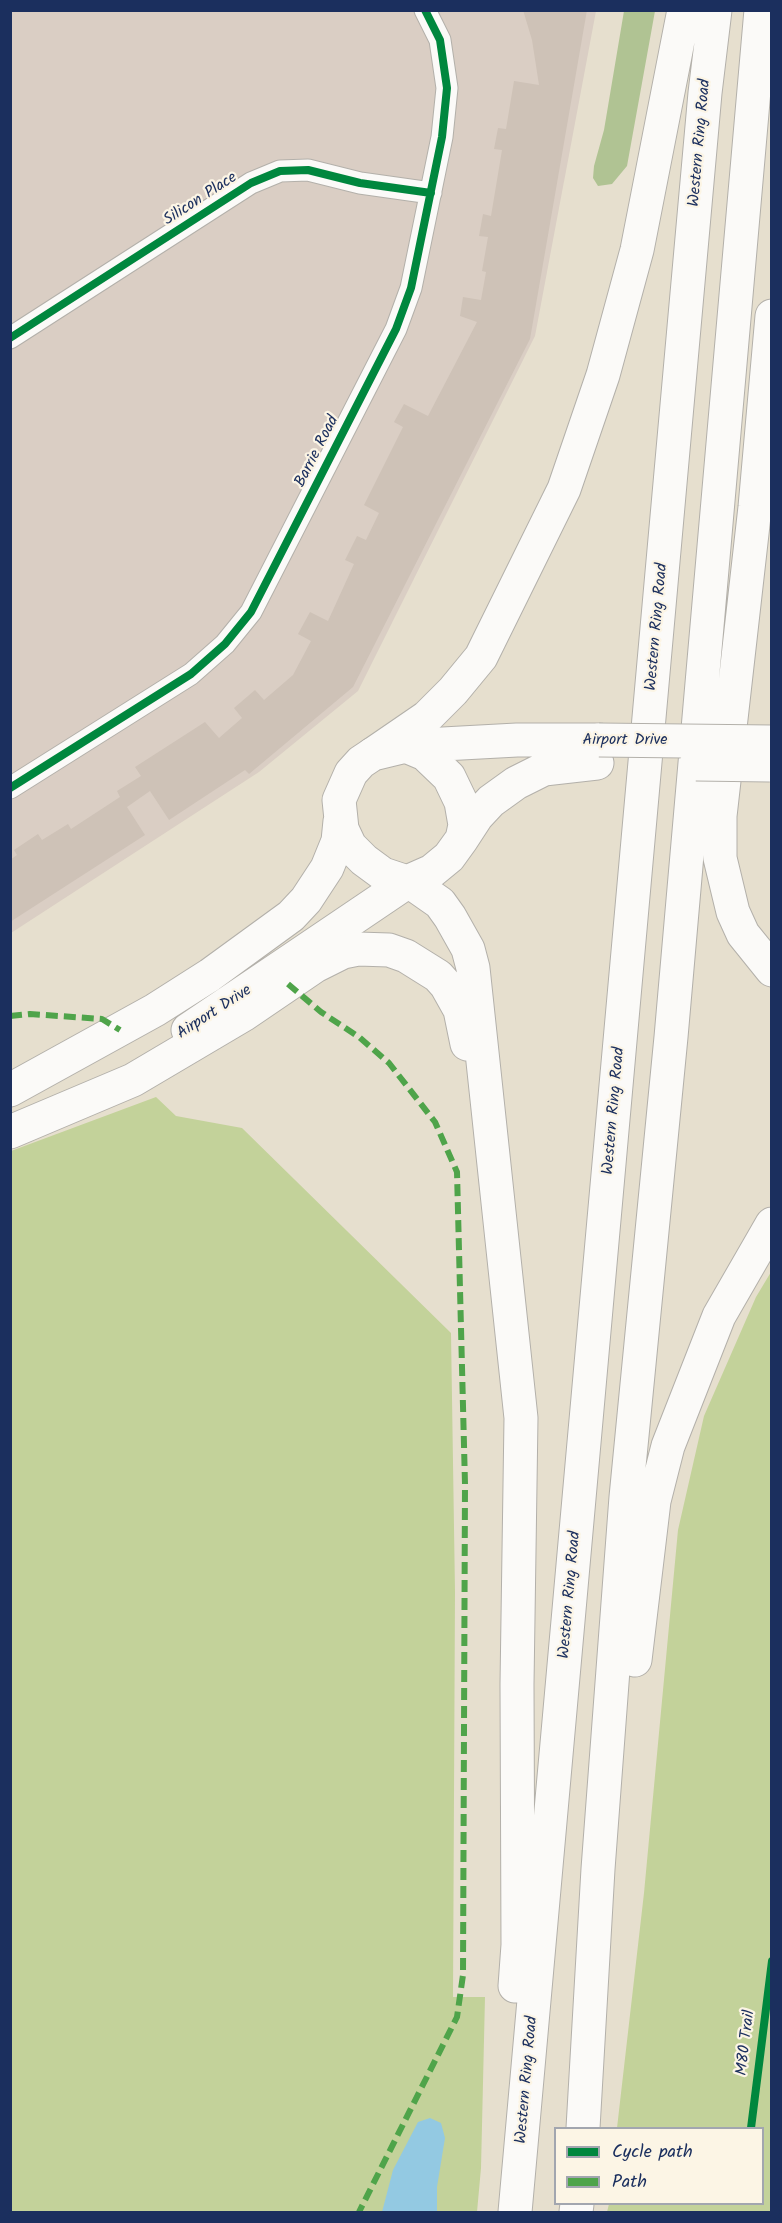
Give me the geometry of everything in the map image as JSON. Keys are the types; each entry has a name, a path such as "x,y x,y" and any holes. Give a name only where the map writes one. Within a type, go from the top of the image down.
{"main road":[{"path":"500,2212 518,1945 517,1684 521,1418 473,968 468,949 440,903 409,882 383,874 354,852 346,840 340,821 339,800 351,773 372,754 427,717 453,691 481,657 564,489 603,375 637,250 684,10"},
{"name":"Western Ring Road","path":"516,2212 705,93 715,10"},
{"path":"584,2127 598,1869 626,1497 671,1037 705,627 761,10"},
{"path":"771,316 755,507 720,816 720,848 733,912 742,934 771,970"},
{"name":"Airport Drive","path":"406,746 517,740 598,752 771,753"},
{"path":"372,754 406,746 430,758 453,783 465,818 462,839 454,852 437,867 409,882"},
{"name":"Airport Drive","path":"462,839 477,816 491,801 516,783 544,769 598,752"},
{"name":"Airport Drive","path":"10,1090 155,1010 210,975 291,916 306,900 327,868 338,841 340,821"},
{"name":"Airport Drive","path":"10,1124 76,1093 169,1042 409,882"},
{"path":"10,1132 133,1080 330,958 358,949 390,950 422,964 438,976 447,985 460,1010 465,1027 501,1232"},
{"path":"584,2127 607,2000 634,1667 654,1501 668,1446 700,1358 729,1297 771,1224"}],"street":[{"name":"Barrie Road","path":"10,788 191,674 225,644 251,612 396,329 411,288 442,137 447,88 440,40 425,10"},
{"name":"Silicon Place","path":"10,338 251,183 280,171 308,170 360,183 431,194"}],"shaded area":[{"path":"11,11 596,11 535,336 358,691 259,772 11,933"}],"green space":[{"path":"624,11 655,11 627,166 612,184 598,186 593,178 594,166 604,130"},
{"path":"156,1097 176,1116 242,1128 451,1333 455,1592 453,1997 485,1997 481,2168 477,2212 11,2212 11,1151"},
{"path":"771,1272 771,2212 607,2212 609,2205 764,2205 764,2127 617,2127 644,1893 678,1530 704,1416 756,1297"}],"water":[{"path":"430,2118 441,2123 445,2138 437,2187 437,2212 382,2212 393,2170 418,2122"}],"building":[{"path":"523,10 587,10 530,339 353,687 249,774 245,770 169,820 150,791 127,807 145,835 10,922 10,860 17,855 14,850 38,834 42,840 68,824 71,829 120,797 117,791 141,776 135,767 205,722 219,738 242,718 234,708 255,690 264,700 293,675 311,641 298,634 310,612 328,621 354,564 345,560 357,536 366,540 379,513 364,505 403,427 394,422 404,404 428,416 477,322 460,316 463,297 481,300 486,272 482,271 488,237 479,236 483,214 491,216 502,150 494,149 498,128 506,129 514,81 539,85 532,40"}],"marked path":[{"path":"288,984 321,1012 359,1037 389,1063 435,1122 457,1172 465,1484 463,1975 457,2017 359,2212"},
{"path":"10,1016 30,1014 102,1019 120,1030"}],"cycle path":[{"path":"10,788 191,674 225,644 251,612 396,329 411,288 442,137 447,88 440,40 425,10"},
{"path":"10,338 251,183 280,171 308,170 360,183 431,193"},
{"name":"M80 Trail","path":"751,2127 772,1961"}]}
